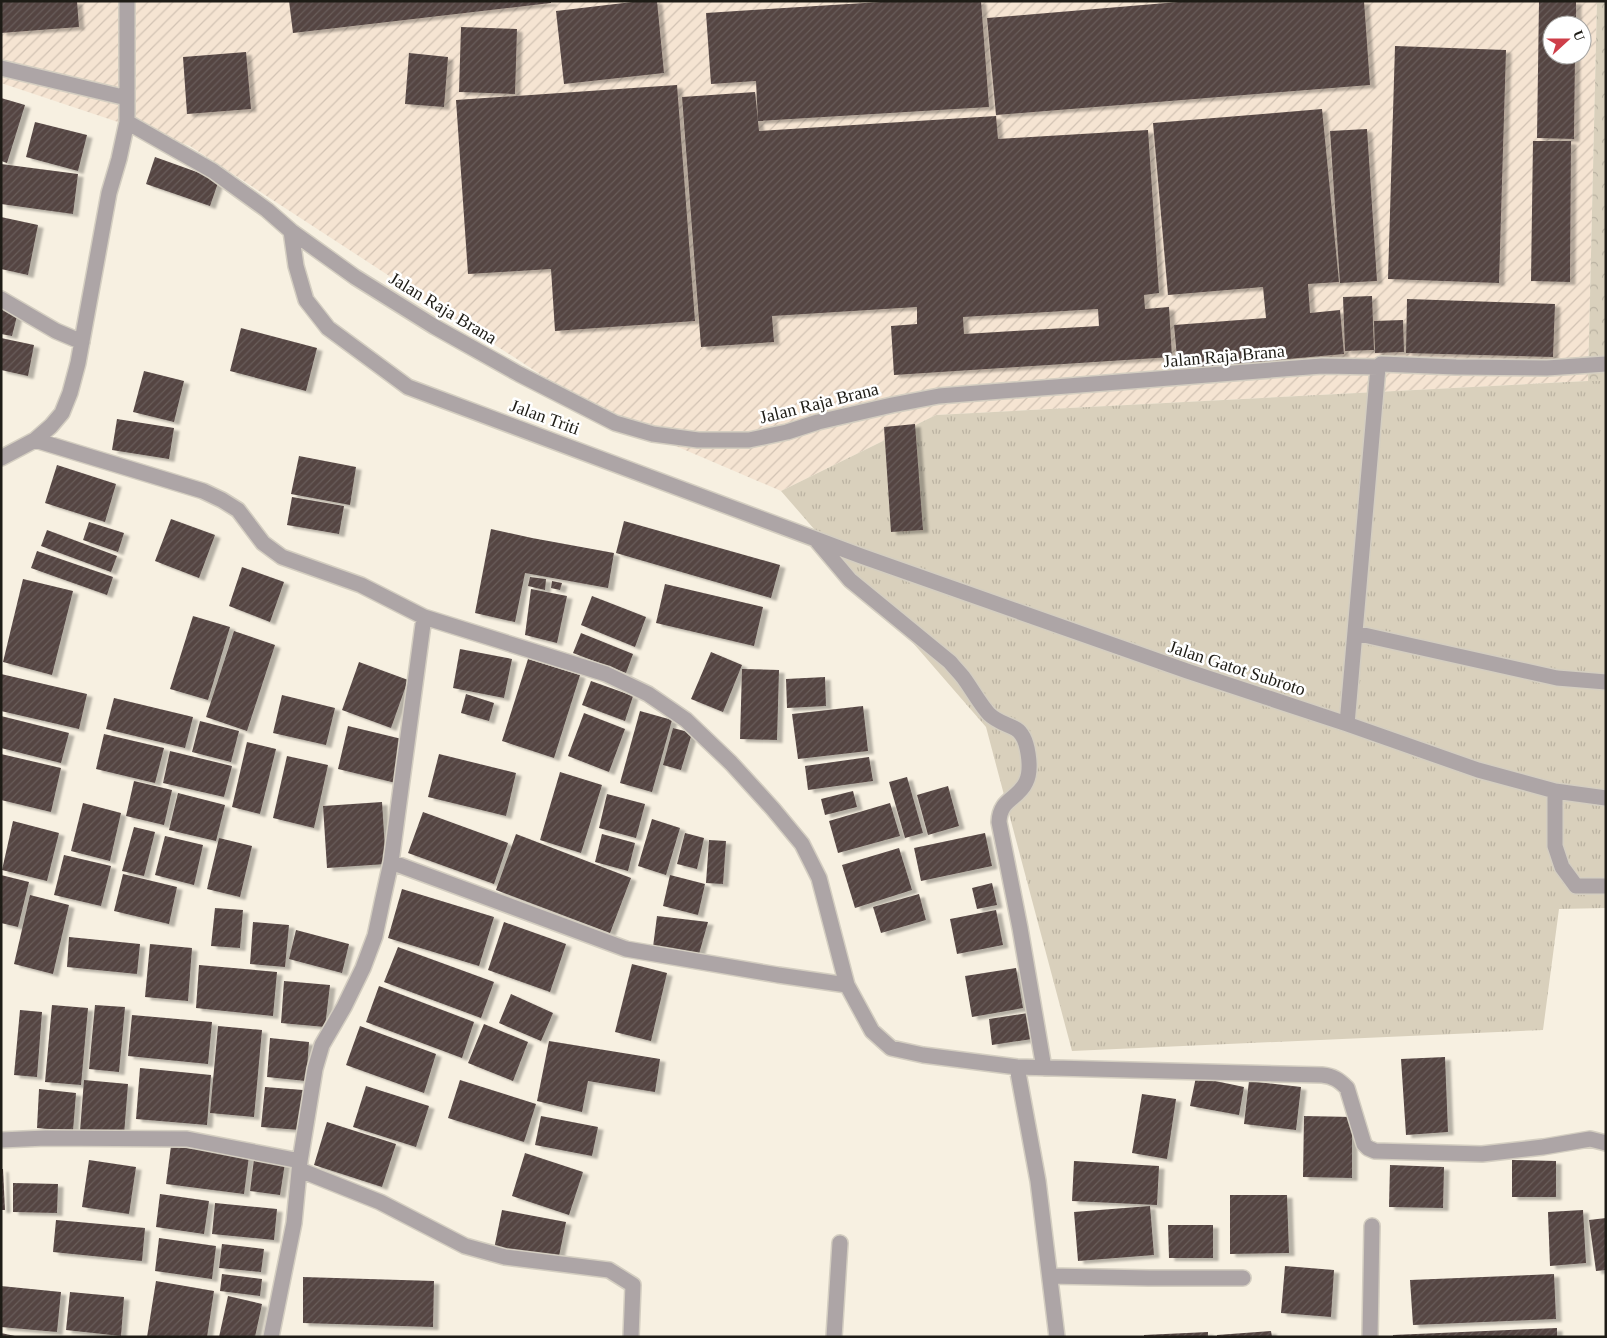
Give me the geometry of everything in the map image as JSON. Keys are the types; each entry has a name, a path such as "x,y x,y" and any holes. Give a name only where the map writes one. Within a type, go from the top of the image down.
{"street":[{"path":"1,458 35,440 51,426 62,413 70,393 82,342 103,220 128,122 127,1"},
{"path":"1,68 127,98"},
{"name":"Jalan Raja Brana","path":"128,122 212,171 355,277 435,328 562,397 616,423 653,434 698,440 749,440 787,432 818,422 892,404 940,396 1322,366 1378,367 1381,364 1538,368 1606,364"},
{"name":"Jalan Triti","path":"291,231 296,266 306,300 328,328 408,387 861,556"},
{"path":"1,299 56,331 82,342"},
{"path":"1347,724 1378,367"},
{"path":"35,440 203,491 238,510 263,543 282,557 361,585 424,617 606,674 648,694 686,720 731,763 802,844 819,878 847,985 872,1031 891,1048 923,1055 1017,1067 1332,1076 1341,1081 1347,1088 1364,1144 1375,1151 1482,1154 1590,1139 1606,1143"},
{"path":"816,540 850,580 950,662 963,676 989,714 998,722 1018,730 1026,746 1029,768 1026,783 1017,794 1004,804 999,813 999,822 1020,928 1044,1068"},
{"name":"Jalan Gatot Subroto","path":"861,556 1187,671 1478,770 1555,791 1606,798"},
{"path":"271,1337 294,1223 300,1165 314,1069 322,1045 344,1007 375,936 391,862 424,617"},
{"path":"1355,633 1557,678 1606,682"},
{"path":"1555,791 1555,846 1562,867 1576,886 1606,886"},
{"path":"391,862 626,949 847,985"},
{"path":"1017,1067 1038,1181 1057,1337"},
{"path":"1,1140 46,1138 188,1139 300,1165 380,1202 465,1246 505,1257 608,1270 633,1285 631,1337"},
{"path":"1370,1337 1372,1226"},
{"path":"834,1337 840,1243"},
{"path":"1050,1276 1243,1278"}],"shaded area":[{"path":"1,1 1597,1 1588,381 936,415 781,491 601,414 190,146 1,83"}],"green space":[{"path":"1597,1 1606,1 1606,381 1588,381"},
{"path":"1606,381 1606,908 1559,909 1543,1030 1072,1051 986,727 781,491 936,415"}],"building":[{"path":"1,1 77,1 79,27 1,33"},
{"path":"289,1 551,1 551,3 293,33"},
{"path":"641,1 657,1 664,73 564,84 556,11"},
{"path":"897,1 981,1 989,107 758,121 756,81 711,84 706,13"},
{"path":"1190,1 1364,1 1370,85 996,115 987,18"},
{"path":"1539,1 1576,1 1576,15 1542,15 1542,65 1575,65 1574,139 1537,138"},
{"path":"461,27 517,29 515,94 459,92"},
{"path":"1395,46 1506,50 1499,283 1388,279"},
{"path":"246,52 251,109 187,114 183,57"},
{"path":"409,53 448,57 444,107 405,104"},
{"path":"677,85 695,321 555,331 551,269 468,274 456,100"},
{"path":"755,92 759,131 996,116 998,139 1148,130 1159,293 1144,295 1145,309 1169,307 1172,357 894,375 891,326 917,324 917,307 772,316 774,342 701,347 682,97","holes":["1098,309 1099,326 964,334 963,317"]},
{"path":"1,98 25,105 7,163 1,161"},
{"path":"1322,109 1339,282 1308,284 1310,313 1340,310 1344,354 1178,369 1174,325 1266,318 1263,287 1168,295 1153,123"},
{"path":"35,122 87,135 78,171 26,157"},
{"path":"1367,129 1377,281 1340,283 1330,131"},
{"path":"1533,141 1571,141 1570,282 1531,281"},
{"path":"155,157 219,180 210,206 146,184"},
{"path":"1,164 78,174 73,214 1,204"},
{"path":"1,217 38,225 28,275 1,269"},
{"path":"1372,296 1374,350 1345,351 1343,297"},
{"path":"1407,299 1555,304 1553,357 1406,353"},
{"path":"1,308 18,312 12,336 1,334"},
{"path":"1403,320 1404,352 1375,353 1374,321"},
{"path":"241,328 317,348 306,391 230,371"},
{"path":"1,338 34,345 28,376 1,370"},
{"path":"144,371 184,381 174,422 133,412"},
{"path":"117,419 174,428 169,459 112,450"},
{"path":"915,424 923,530 891,532 884,427"},
{"path":"299,456 356,467 350,505 291,494"},
{"path":"57,465 116,484 105,522 45,503"},
{"path":"292,497 344,506 339,534 287,525"},
{"path":"171,519 215,535 199,578 155,561"},
{"path":"624,521 780,565 771,598 616,553"},
{"path":"89,522 124,533 118,552 83,540"},
{"path":"491,529 614,553 608,588 525,573 515,622 475,613"},
{"path":"47,530 117,556 111,572 41,546"},
{"path":"37,551 113,577 107,595 31,568"},
{"path":"242,567 284,582 270,622 229,606"},
{"path":"530,577 546,579 545,590 528,586"},
{"path":"23,579 73,591 52,675 3,662"},
{"path":"552,581 562,583 560,590 551,588"},
{"path":"665,584 763,607 754,646 656,623"},
{"path":"531,589 567,596 557,643 525,635"},
{"path":"592,596 646,617 635,647 581,625"},
{"path":"193,616 230,627 208,700 170,689"},
{"path":"234,631 275,645 247,731 206,717"},
{"path":"581,633 633,654 626,673 573,653"},
{"path":"460,649 512,659 504,698 453,688"},
{"path":"711,652 742,665 723,712 691,699"},
{"path":"528,659 580,675 554,758 502,741"},
{"path":"359,662 408,680 391,728 342,710"},
{"path":"742,669 779,670 777,740 740,739"},
{"path":"1,674 87,694 79,729 1,711"},
{"path":"825,677 826,706 787,708 786,679"},
{"path":"591,681 633,696 625,721 582,705"},
{"path":"466,694 494,703 489,721 461,713"},
{"path":"282,695 335,708 326,745 273,733"},
{"path":"114,698 193,717 185,748 106,729"},
{"path":"863,706 868,751 798,759 792,714"},
{"path":"640,711 672,720 652,792 620,783"},
{"path":"584,713 625,729 609,772 568,756"},
{"path":"1,716 69,733 61,763 1,748"},
{"path":"200,721 239,731 231,762 192,752"},
{"path":"348,726 406,740 396,783 338,769"},
{"path":"673,728 692,733 681,770 663,765"},
{"path":"104,734 164,748 155,783 96,769"},
{"path":"247,742 276,749 260,814 232,807"},
{"path":"170,751 232,766 224,797 163,783"},
{"path":"1,754 61,768 51,812 1,800"},
{"path":"439,754 516,773 506,816 428,797"},
{"path":"287,756 328,765 314,828 273,818"},
{"path":"869,757 873,781 808,790 805,766"},
{"path":"560,772 602,785 581,853 540,840"},
{"path":"907,777 923,833 905,838 889,782"},
{"path":"134,781 172,790 164,825 126,816"},
{"path":"948,786 959,826 928,835 917,795"},
{"path":"853,791 857,807 825,815 821,799"},
{"path":"178,793 225,805 216,841 169,830"},
{"path":"607,794 645,804 636,838 599,828"},
{"path":"382,802 386,864 327,868 323,806"},
{"path":"83,803 121,813 110,861 71,851"},
{"path":"890,803 900,836 838,853 829,821"},
{"path":"423,812 508,843 494,884 408,853"},
{"path":"652,819 680,828 666,875 638,866"},
{"path":"13,821 59,833 47,881 2,870"},
{"path":"134,827 155,832 144,876 122,871"},
{"path":"685,833 704,838 697,869 677,864"},
{"path":"985,833 992,866 921,881 914,848"},
{"path":"516,834 631,878 610,933 496,890"},
{"path":"602,834 635,843 628,871 595,862"},
{"path":"165,836 203,845 194,885 155,875"},
{"path":"219,838 252,846 240,897 207,889"},
{"path":"709,840 726,841 723,884 706,883"},
{"path":"899,848 912,890 855,908 842,865"},
{"path":"64,855 111,866 101,906 54,895"},
{"path":"123,874 177,887 169,924 114,911"},
{"path":"1,875 29,882 18,927 1,923"},
{"path":"670,875 705,884 698,915 663,906"},
{"path":"992,883 997,905 977,909 972,888"},
{"path":"402,889 494,917 479,966 388,938"},
{"path":"919,894 926,920 881,933 873,907"},
{"path":"30,895 69,905 53,974 14,964"},
{"path":"215,908 243,910 240,948 211,946"},
{"path":"996,910 1003,945 957,954 950,919"},
{"path":"657,916 708,922 699,954 653,947"},
{"path":"253,922 289,925 285,967 250,964"},
{"path":"504,922 566,944 550,992 488,970"},
{"path":"296,930 349,944 342,973 289,959"},
{"path":"69,937 140,944 137,974 67,967"},
{"path":"150,944 192,948 188,1001 145,997"},
{"path":"398,947 494,982 481,1018 384,982"},
{"path":"632,964 667,973 651,1041 615,1032"},
{"path":"199,965 277,972 273,1016 196,1008"},
{"path":"1016,968 1023,1008 972,1017 965,976"},
{"path":"284,981 330,985 325,1027 281,1023"},
{"path":"379,986 474,1022 462,1058 366,1022"},
{"path":"511,994 553,1013 541,1041 499,1023"},
{"path":"52,1005 88,1008 81,1085 45,1082"},
{"path":"95,1005 125,1007 119,1072 89,1069"},
{"path":"20,1010 42,1012 37,1077 14,1075"},
{"path":"1028,1013 1032,1039 992,1045 989,1019"},
{"path":"132,1015 212,1022 208,1064 128,1056"},
{"path":"484,1024 528,1042 513,1081 468,1063"},
{"path":"218,1026 262,1030 254,1117 210,1113"},
{"path":"360,1026 436,1054 424,1093 346,1065"},
{"path":"270,1038 309,1042 306,1081 267,1077"},
{"path":"549,1041 660,1059 655,1092 588,1081 582,1112 537,1101"},
{"path":"1445,1057 1448,1132 1406,1135 1401,1059"},
{"path":"140,1068 211,1075 207,1125 136,1119"},
{"path":"1196,1077 1244,1087 1239,1115 1190,1106"},
{"path":"84,1080 128,1084 124,1135 80,1131"},
{"path":"460,1080 536,1104 524,1142 448,1118"},
{"path":"1249,1081 1301,1087 1296,1130 1244,1124"},
{"path":"366,1086 429,1106 416,1147 353,1127"},
{"path":"265,1087 303,1090 300,1130 261,1127"},
{"path":"39,1089 76,1093 73,1131 37,1128"},
{"path":"1142,1094 1176,1099 1167,1159 1132,1153"},
{"path":"541,1116 598,1127 592,1156 535,1145"},
{"path":"1304,1116 1352,1117 1352,1178 1303,1177"},
{"path":"327,1122 396,1144 382,1187 314,1165"},
{"path":"171,1146 249,1156 244,1194 166,1184"},
{"path":"525,1153 583,1172 569,1215 512,1196"},
{"path":"254,1159 285,1163 280,1195 250,1191"},
{"path":"89,1160 136,1167 129,1214 82,1207"},
{"path":"1512,1160 1556,1161 1556,1197 1512,1197"},
{"path":"1074,1161 1159,1166 1157,1205 1072,1201"},
{"path":"1390,1165 1444,1167 1443,1208 1389,1207"},
{"path":"1,1169 3,1169 5,1210 1,1210"},
{"path":"13,1183 58,1184 57,1213 13,1212"},
{"path":"160,1194 209,1201 204,1234 156,1227"},
{"path":"1230,1195 1287,1195 1289,1253 1230,1254"},
{"path":"215,1203 277,1209 274,1240 212,1234"},
{"path":"1150,1206 1154,1255 1078,1261 1074,1212"},
{"path":"502,1210 566,1222 558,1261 494,1249"},
{"path":"1583,1210 1586,1263 1550,1266 1548,1212"},
{"path":"1606,1218 1606,1270 1596,1271 1589,1220"},
{"path":"56,1220 145,1228 142,1261 53,1252"},
{"path":"1168,1225 1213,1225 1213,1258 1169,1258"},
{"path":"159,1238 216,1246 212,1279 155,1271"},
{"path":"222,1244 264,1249 261,1272 219,1268"},
{"path":"1285,1266 1334,1270 1331,1317 1281,1313"},
{"path":"222,1274 262,1279 260,1296 220,1291"},
{"path":"1554,1274 1556,1319 1413,1325 1410,1280"},
{"path":"303,1277 434,1281 433,1327 303,1323"},
{"path":"156,1281 214,1291 207,1337 147,1337"},
{"path":"1,1286 61,1292 57,1332 1,1327"},
{"path":"70,1292 124,1297 121,1336 66,1330"},
{"path":"228,1296 262,1304 255,1337 219,1337"},
{"path":"1557,1328 1557,1337 1393,1337 1393,1335"},
{"path":"1271,1331 1272,1337 1217,1337 1217,1335"},
{"path":"1208,1332 1208,1337 1144,1337 1144,1335"},
{"path":"1,1333 15,1336 15,1337 1,1337"}]}
